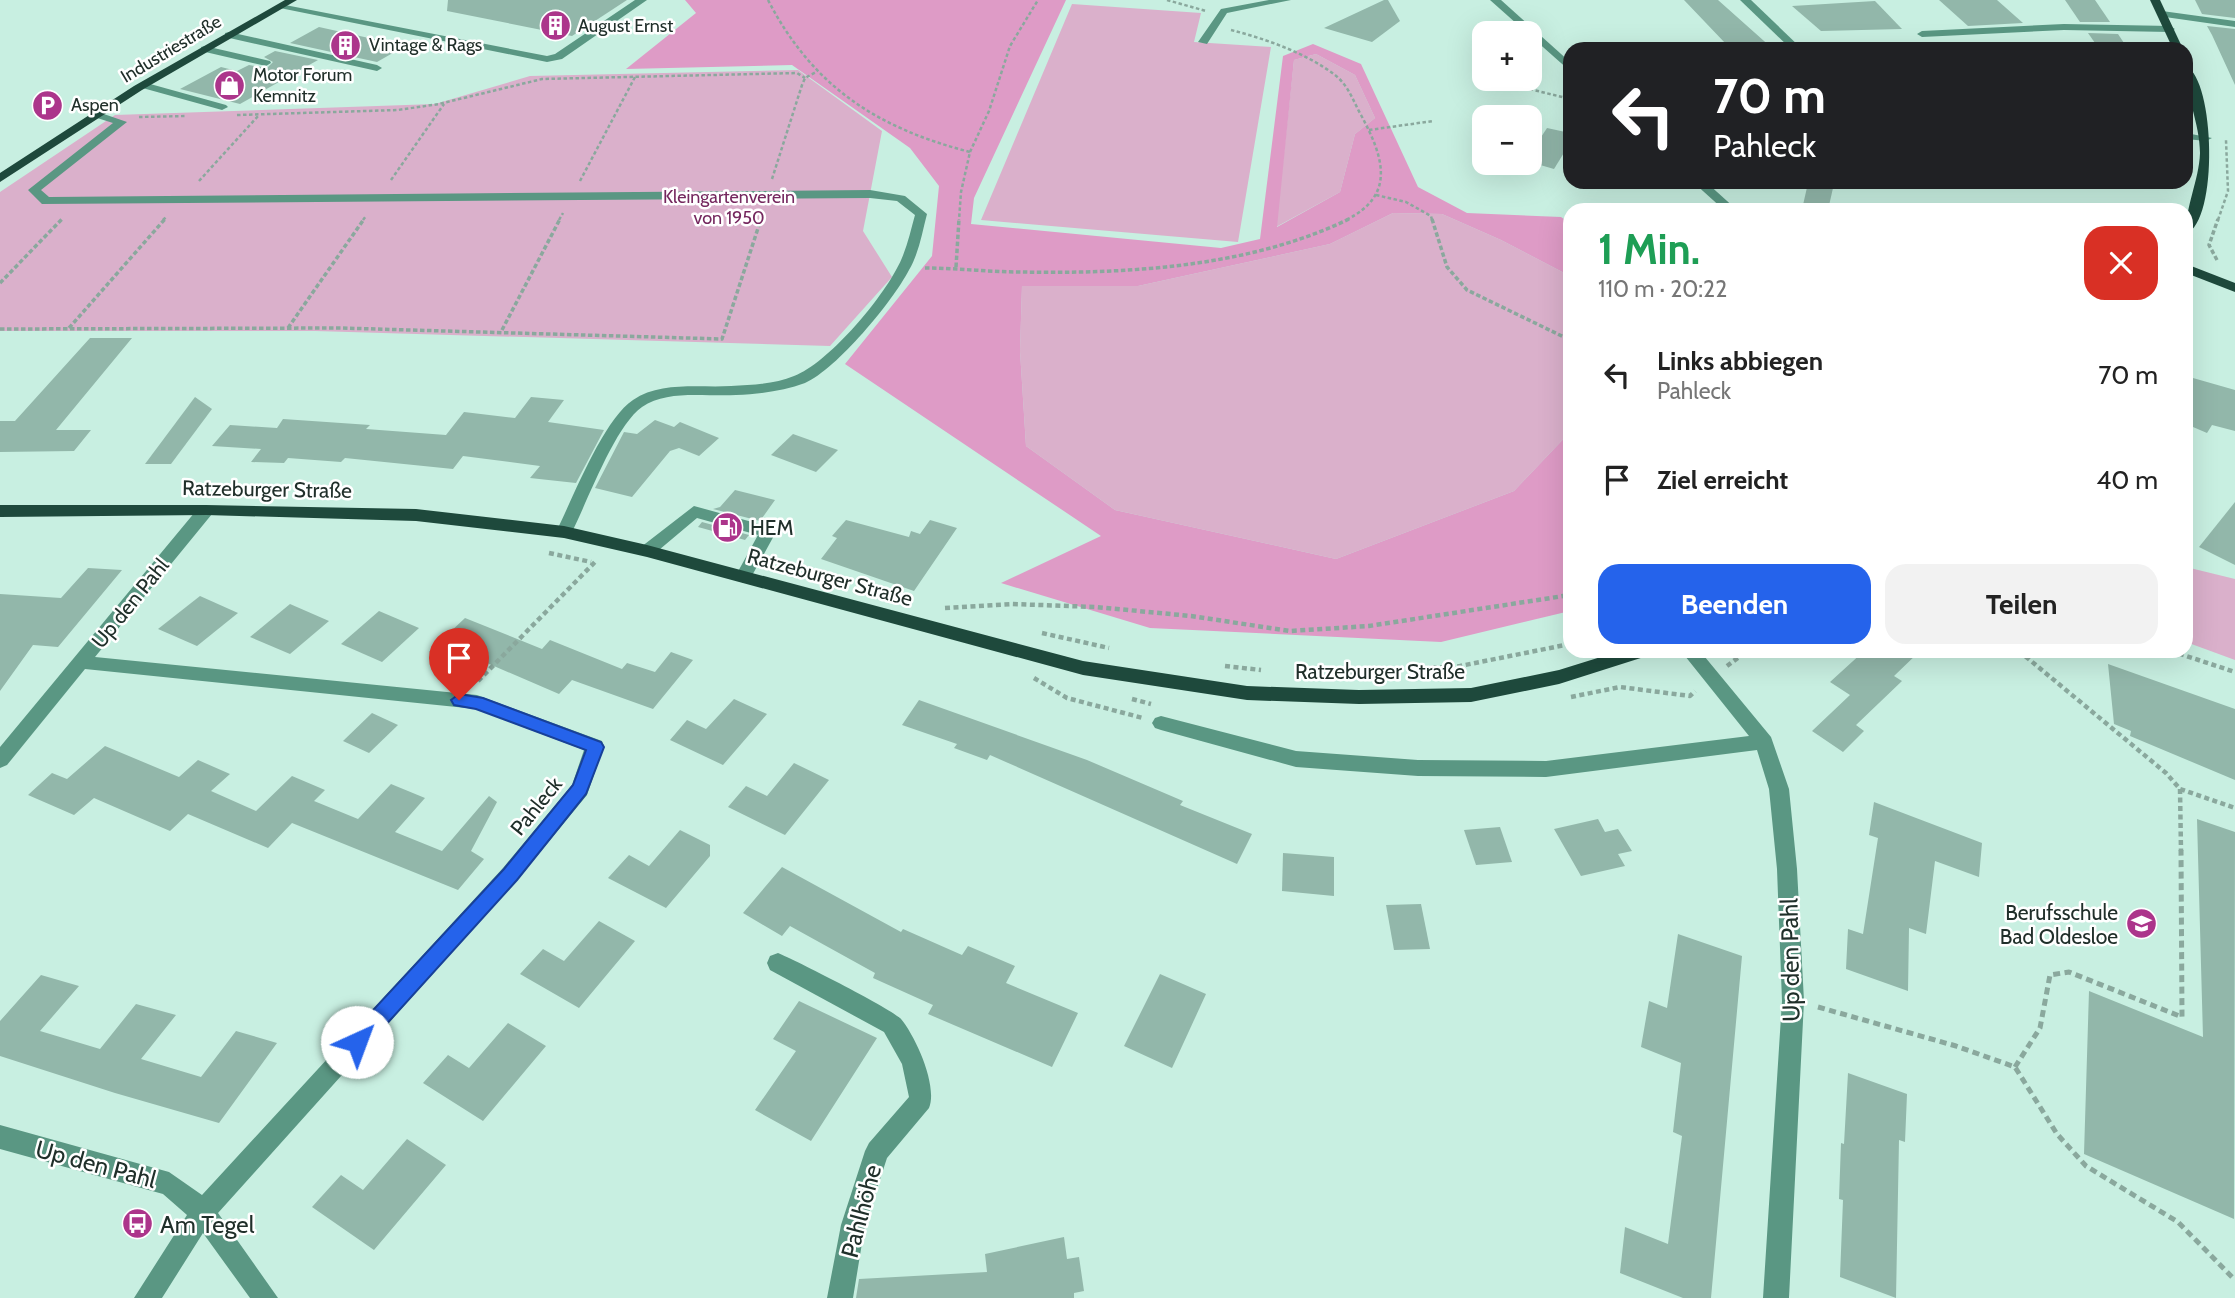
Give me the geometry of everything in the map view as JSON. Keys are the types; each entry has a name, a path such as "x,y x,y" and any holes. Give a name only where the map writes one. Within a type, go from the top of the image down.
{"main road":[{"path":"2155,0 2175,42"},
{"name":"Industriestraße","path":"0,178 143,85 286,2"},
{"path":"2193,101 2206,138 2205,175 2193,210"},
{"path":"2193,271 2235,288"},
{"name":"Ratzeburger Straße","path":"0,511 206,510 416,515 564,532 647,551 1083,668 1247,693 1359,697 1471,695 1559,677 1619,658"}],"street":[{"path":"286,2 547,59 558,57 642,0"},
{"path":"1203,42 1224,11 1286,0"},
{"path":"1494,0 1563,62"},
{"path":"1745,0 1790,42"},
{"path":"2162,14 2235,23"},
{"path":"1922,34 2064,27 2169,29"},
{"path":"229,34 377,68"},
{"path":"205,49 266,64"},
{"path":"143,85 222,107"},
{"path":"98,115 119,121"},
{"path":"119,121 89,150 34,190 46,201 887,194 910,201 921,214 904,269 851,335 819,367 802,378 736,391 659,393 626,411 564,532"},
{"path":"2193,137 2206,138"},
{"path":"1707,189 1723,203"},
{"name":"Up den Pahl","path":"0,760 206,510"},
{"path":"647,551 694,512 768,532 743,577"},
{"name":"Up den Pahl","path":"1696,658 1765,742 1779,789 1787,869 1793,1001 1776,1298"},
{"name":"Pahleck","path":"82,662 477,702 595,747 580,789 510,874 203,1212"},
{"path":"1161,723 1296,759 1418,768 1546,769 1765,742"},
{"name":"Pahlhöhe","path":"778,963 892,1024 913,1061 921,1100 877,1151 853,1225 840,1298"},
{"name":"Up den Pahl","path":"0,1137 169,1184 203,1212 265,1298"},
{"path":"147,1298 203,1212"}],"path":[{"path":"768,0 798,54 816,72 884,124 928,142 970,152"},
{"path":"956,267 961,192 970,152 993,99 996,78 1011,43 1038,0"},
{"path":"904,269 956,267 1020,272 1111,269 1248,252 1301,241 1334,229 1376,195 1382,175 1370,130 1345,83 1322,68 1270,42 1167,0"},
{"path":"233,115 398,110 439,104 524,81 542,79 797,72 805,78"},
{"path":"802,85 805,78 816,72"},
{"path":"1537,91 1563,97"},
{"path":"69,328 259,114"},
{"path":"119,121 193,116"},
{"path":"1370,130 1433,121"},
{"path":"1376,195 1406,202 1431,216 1447,267 1467,290 1563,337"},
{"path":"0,283 79,200"},
{"path":"0,329 448,329 722,339"},
{"path":"459,700 596,562"},
{"path":"938,609 1012,604 1096,607 1290,631 1369,626 1563,596"},
{"path":"2027,658 2123,741 2166,773 2180,789 2235,808"},
{"path":"2192,658 2235,672"},
{"path":"1031,677 1067,698 1161,723"},
{"path":"2015,1067 2040,1028 2050,975 2069,972 2182,1017 2180,789"},
{"path":"1793,1001 1956,1046 2015,1067 2057,1133 2086,1166 2178,1222 2235,1280"}],"green space":[{"path":"1072,4 1201,13 1194,42 1271,47 1238,242 981,220"},
{"path":"1316,54 1355,75 1375,118 1355,134 1340,192 1276,227 1294,60"},
{"name":"Kleingartenverein von 1950","path":"798,70 882,131 863,231 892,277 830,346 315,331 0,331 0,192 115,115 435,104 530,76"},
{"path":"1393,213 1442,214 1501,240 1563,272 1563,439 1514,491 1336,559 1115,510 1026,446 1020,351 1022,286 1138,286 1330,244"},
{"path":"2193,569 2235,579 2235,660 2193,645"}],"shaded area":[{"path":"685,0 1066,0 974,198 971,224 1221,248 1260,239 1283,56 1313,44 1361,64 1418,187 1467,213 1561,217 1563,272 1501,240 1442,214 1393,213 1330,244 1138,286 1022,286 1020,351 1026,446 1115,510 1336,559 1514,491 1563,439 1563,613 1441,642 1150,628 1001,583 1101,536 845,364 932,256 939,186 910,148 792,65 626,69 696,13","holes":["1316,54 1355,75 1375,118 1355,134 1340,192 1277,227 1294,60"]}],"building":[{"name":"August Ernst","path":"448,0 627,0 572,36 447,11"},
{"path":"1388,0 1400,21 1372,42 1324,28"},
{"path":"1684,0 1718,0 1765,42 1724,42"},
{"path":"1939,0 1997,0 2023,23 1968,26"},
{"path":"2065,0 2095,0 2110,22 2080,22"},
{"path":"2195,0 2235,0 2235,18 2202,14"},
{"path":"1875,1 1902,29 1821,31 1792,6"},
{"path":"2207,26 2235,29 2235,85 2212,35"},
{"name":"Vintage & Rags","path":"319,27 405,46 377,62 290,43"},
{"path":"2088,33 2118,34 2123,42 2094,42"},
{"name":"Motor Forum Kemnitz","path":"275,51 318,60 240,104 180,89 221,67 237,71 249,65 267,68 273,62 264,57"},
{"path":"1547,128 1563,131 1563,154 1554,169 1542,166 1542,136"},
{"path":"1807,189 1833,189 1830,203 1803,203"},
{"path":"90,338 132,338 56,430 91,430 74,451 0,452 0,421 15,421"},
{"path":"2193,378 2235,390 2235,431 2212,425 2207,433 2193,427"},
{"path":"195,397 212,409 171,464 145,464"},
{"path":"531,397 564,400 548,422 604,430 576,483 530,478 540,466 463,456 453,469 345,458 341,462 288,458 284,463 251,462 261,449 212,446 230,425 277,428 283,419 370,425 366,429 446,435 464,412 515,418"},
{"path":"655,420 674,427 680,422 719,438 699,456 679,448 670,451 632,497 595,488 624,432 637,434"},
{"path":"793,434 838,450 816,472 771,455"},
{"path":"735,490 775,500 760,521 713,509 720,507"},
{"path":"2235,502 2235,565 2199,547"},
{"path":"846,520 909,537 911,531 920,534 930,520 957,528 914,591 821,559 837,538 832,536"},
{"path":"702,522 749,535 745,540 698,527"},
{"path":"88,568 122,570 58,647 33,645 0,691 0,594 61,598"},
{"path":"200,596 238,613 197,646 158,629"},
{"path":"290,604 329,621 290,654 250,637"},
{"path":"379,611 419,628 382,662 341,644"},
{"path":"465,618 542,649 550,640 622,669 627,663 655,672 671,652 693,660 653,709 572,680 559,694 480,660 471,669 429,652"},
{"path":"1856,658 1913,658 1894,676 1902,681 1856,725 1864,731 1843,752 1812,731 1850,695 1830,682"},
{"path":"2108,664 2235,709 2235,780 2130,736 2131,731 2114,724"},
{"path":"734,699 767,714 723,765 670,740 687,720 706,729"},
{"path":"919,700 1087,760 1183,801 1180,805 1252,834 1237,864 990,755 987,760 954,748 957,744 902,725"},
{"path":"372,713 398,725 369,753 343,741"},
{"path":"105,746 179,777 198,760 230,774 211,791 256,811 292,776 325,790 314,801 358,819 391,784 425,798 395,832 442,851 489,796 497,802 471,851 484,859 458,890 292,823 268,848 188,814 170,831 94,798 74,815 28,795 52,773 67,779"},
{"path":"794,763 829,780 785,835 728,807 746,786 767,796"},
{"path":"1874,802 1982,843 1979,877 1935,861 1926,934 1909,928 1908,991 1846,969 1848,929 1863,934 1878,838 1869,835"},
{"path":"1598,819 1605,832 1618,829 1632,851 1618,854 1625,866 1581,876 1554,829"},
{"path":"2197,819 2235,832 2234,1219 2084,1154 2089,991 2203,1037"},
{"path":"1500,827 1512,862 1476,865 1464,830"},
{"path":"680,830 710,845 710,856 666,908 608,878 629,855 649,866"},
{"path":"1283,853 1334,857 1334,896 1282,891"},
{"path":"782,867 901,932 903,929 962,955 968,946 1015,966 1006,983 1078,1013 1052,1067 928,1014 933,1005 873,978 875,973 790,926 782,936 743,913"},
{"path":"1421,904 1430,949 1394,950 1386,905"},
{"path":"599,921 635,941 579,1008 520,974 543,949 564,961"},
{"path":"1678,934 1742,956 1711,1298 1683,1298 1620,1273 1625,1227 1668,1244 1682,1136 1673,1132 1681,1063 1641,1047 1649,1001 1667,1008"},
{"path":"1160,974 1206,994 1172,1068 1124,1046"},
{"path":"41,975 79,986 40,1031 100,1049 136,1004 176,1015 141,1059 201,1077 236,1031 277,1043 219,1123 0,1056 0,1021"},
{"path":"799,1001 877,1038 811,1141 755,1110 796,1051 773,1039"},
{"path":"508,1023 546,1046 483,1121 423,1083 448,1055 469,1068"},
{"path":"1848,1073 1907,1094 1905,1142 1899,1140 1896,1298 1840,1277 1843,1200 1839,1199 1841,1143 1844,1144"},
{"path":"407,1139 446,1165 374,1250 312,1207 341,1175 363,1190"},
{"path":"1064,1237 1067,1259 1079,1257 1084,1291 1074,1293 1074,1298 856,1298 859,1279 987,1272 985,1254"}],"place":[{"name":"August Ernst","path":"555,26"},
{"name":"Vintage & Rags","path":"346,45"},
{"name":"Motor Forum Kemnitz","path":"230,85"},
{"name":"Aspen","path":"48,105"},
{"name":"HEM","path":"727,527"},
{"name":"Berufsschule Bad Oldesloe","path":"2141,924"},
{"name":"Am Tegel","path":"137,1224"}],"route":[{"path":"357,1042 510,874 580,789 595,747 477,702 459,700"}]}
